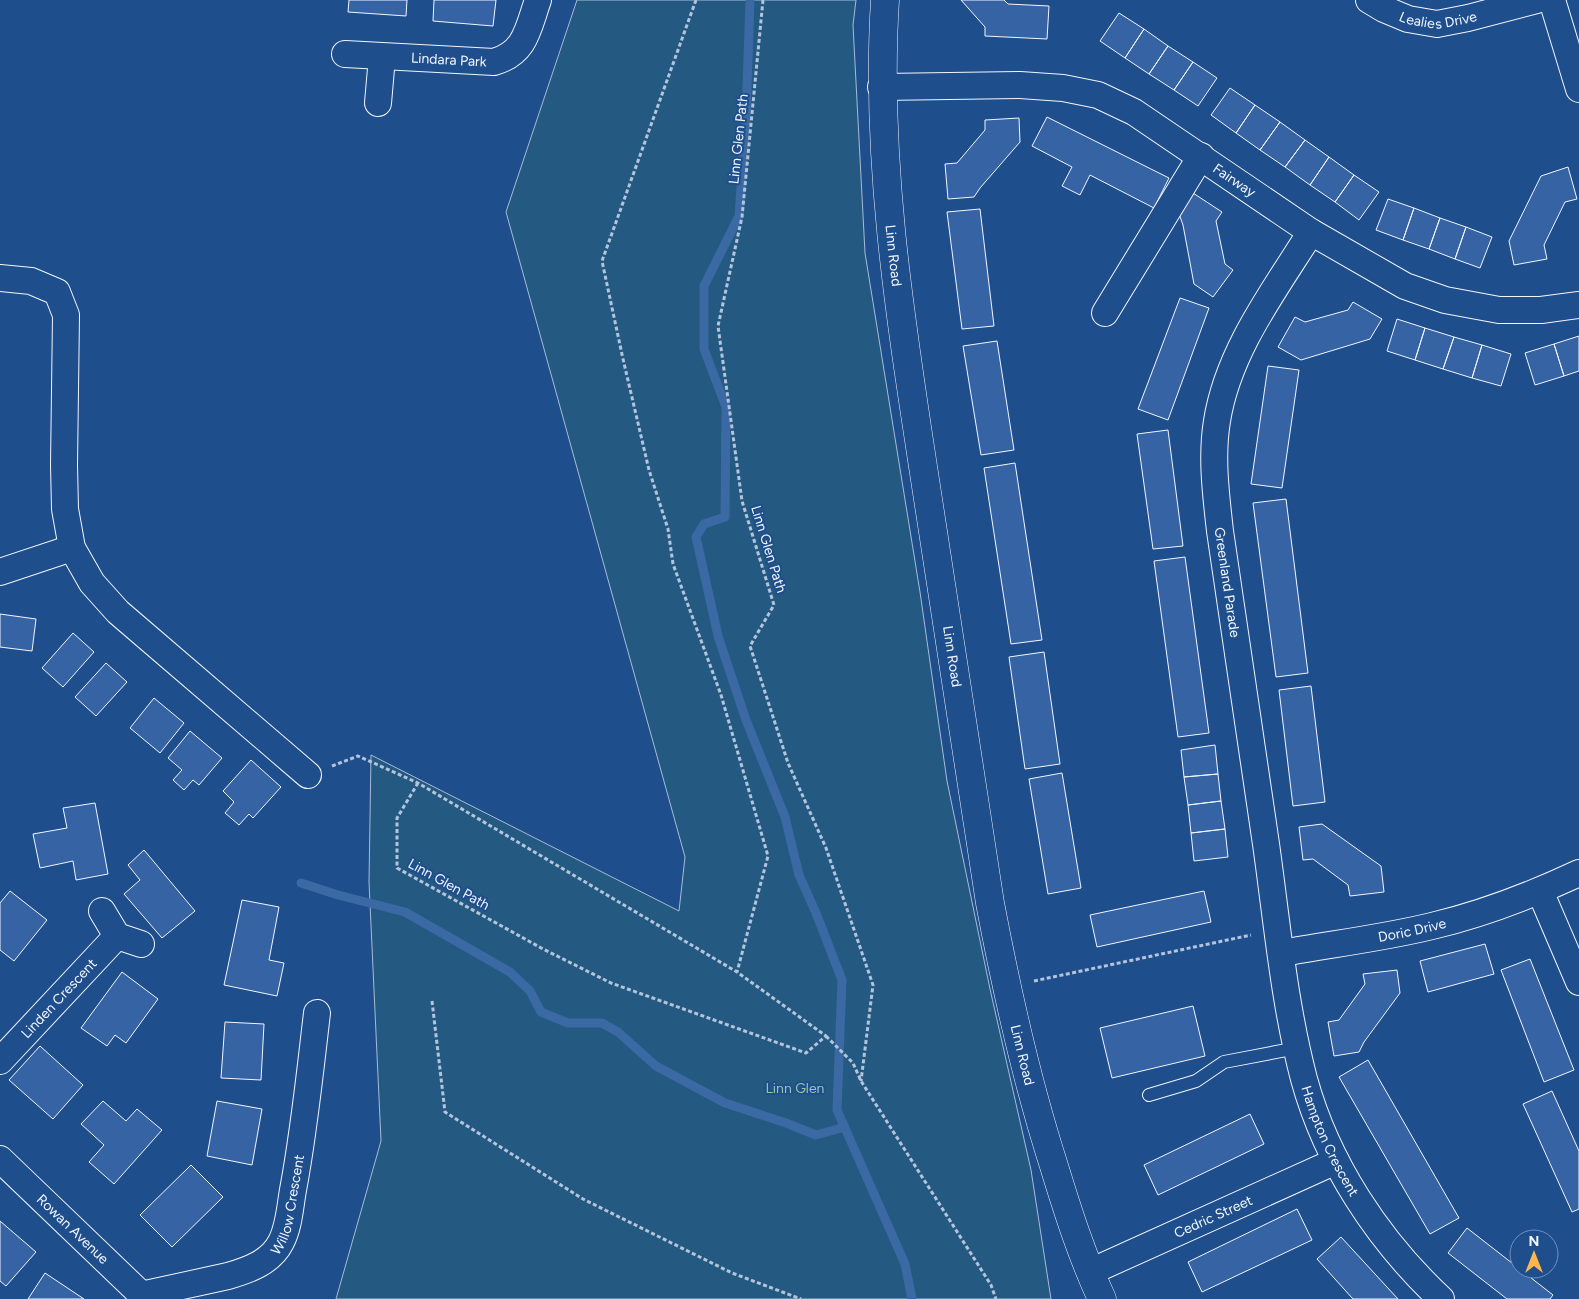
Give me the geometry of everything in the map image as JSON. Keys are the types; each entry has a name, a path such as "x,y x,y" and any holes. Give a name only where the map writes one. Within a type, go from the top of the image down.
{"street":[{"name":"Lindara Park","path":"345,54 487,63 504,60 513,54 523,40 538,0"},
{"name":"Linn Road","path":"884,0 881,87 883,142 891,233 908,367 990,903 1006,987 1036,1112 1068,1213 1102,1299"},
{"name":"Lealies Drive","path":"1369,0 1384,9 1408,19 1437,24 1537,0"},
{"path":"1552,0 1579,89"},
{"path":"378,103 382,57"},
{"name":"Fairway","path":"881,87 1020,85 1080,90 1115,102 1134,112 1311,232 1405,286 1445,300 1487,308 1541,310 1579,305"},
{"path":"1105,313 1201,156"},
{"name":"Greenland Parade","path":"1280,941 1220,531 1215,479 1215,437 1224,392 1247,335 1311,232"},
{"path":"0,278 31,281 57,292 66,315 65,509 72,548 92,583 118,612 308,775"},
{"path":"0,572 72,548"},
{"name":"Doric Drive","path":"1280,941 1432,926 1500,906 1540,891 1579,873"},
{"path":"1540,891 1579,982"},
{"name":"Linden Crescent","path":"0,1061 129,940 102,911"},
{"name":"Hampton Crescent","path":"1280,941 1297,1048 1315,1111 1336,1161 1366,1212 1405,1264 1442,1299"},
{"name":"Willow Crescent","path":"143,1297 242,1272 261,1263 281,1242 286,1228 300,1158 317,1013"},
{"name":"Rowan Avenue","path":"0,1159 143,1297"},
{"name":"Cedric Street","path":"1090,1272 1336,1161"}],"lane":[{"path":"1149,1095 1196,1081 1224,1062 1297,1048"}],"path":[{"path":"696,0 602,261 649,470 668,529 673,564 721,695 768,856 737,972"},
{"name":"Linn Glen Path","path":"763,0 742,217 718,326 742,501 774,605 750,646 788,762 826,848 874,985 861,1081"},
{"path":"308,775 358,756 418,783 737,972 827,1037 853,1063 861,1081 991,1285 996,1299"},
{"name":"Linn Glen Path","path":"418,783 397,818 397,868 543,949 611,983 806,1053 827,1037"},
{"path":"1006,987 1280,941"},
{"path":"432,1001 446,1112 583,1199 732,1274 801,1299"}],"green space":[{"name":"Linn Glen","path":"577,0 856,0 853,25 865,253 920,592 947,781 990,989 1031,1170 1051,1299 336,1299 381,1141 369,882 371,755 679,911 685,857 506,212"}],"building":[{"path":"349,0 407,0 406,16 348,12"},
{"path":"434,0 496,0 493,26 433,21"},
{"path":"961,0 1004,0 1008,4 1049,6 1047,39 985,36 985,27"},
{"path":"1119,13 1144,29 1125,58 1100,41"},
{"path":"1144,29 1168,46 1149,74 1125,58"},
{"path":"1168,46 1193,62 1174,90 1149,74"},
{"path":"1193,62 1217,78 1198,106 1174,90"},
{"path":"1230,88 1255,105 1236,133 1211,115"},
{"path":"1255,105 1280,122 1260,150 1236,133"},
{"path":"1047,117 1169,178 1154,208 1090,175 1080,195 1062,186 1072,167 1032,146"},
{"path":"1019,118 1020,142 974,197 948,199 945,164 957,163 985,130 985,120"},
{"path":"1280,122 1305,140 1285,167 1260,150"},
{"path":"1305,140 1329,157 1310,185 1285,167"},
{"path":"1329,157 1354,175 1335,202 1310,185"},
{"path":"1568,167 1577,199 1565,202 1544,245 1547,259 1514,265 1509,241 1541,176"},
{"path":"1354,175 1379,192 1359,220 1335,202"},
{"path":"1193,193 1222,212 1216,221 1225,264 1233,270 1213,297 1194,284 1183,225 1179,214"},
{"path":"1388,199 1414,208 1403,240 1376,230"},
{"path":"1414,208 1440,218 1429,249 1403,240"},
{"path":"980,209 994,326 962,329 947,212"},
{"path":"1440,218 1466,227 1455,259 1429,249"},
{"path":"1466,227 1492,237 1480,268 1455,259"},
{"path":"1180,298 1209,308 1168,420 1138,409"},
{"path":"1353,302 1382,319 1370,339 1301,360 1278,347 1295,317 1305,322 1348,310"},
{"path":"1397,319 1425,328 1415,360 1387,351"},
{"path":"1425,328 1454,337 1443,369 1415,360"},
{"path":"1579,336 1579,371 1564,376 1554,344"},
{"path":"1454,337 1482,345 1472,378 1443,369"},
{"path":"997,341 1014,450 981,455 963,346"},
{"path":"1554,344 1564,376 1535,385 1525,353"},
{"path":"1482,345 1511,354 1501,386 1472,378"},
{"path":"1268,366 1299,370 1282,488 1251,484"},
{"path":"1168,430 1183,546 1153,549 1137,434"},
{"path":"1015,463 1042,640 1011,644 984,468"},
{"path":"1286,499 1308,673 1276,677 1253,503"},
{"path":"1185,557 1209,733 1178,737 1154,561"},
{"path":"0,614 36,619 32,651 0,647"},
{"path":"73,633 94,652 63,687 42,668"},
{"path":"1044,652 1060,764 1025,769 1009,657"},
{"path":"106,663 127,682 96,716 75,697"},
{"path":"1311,686 1325,802 1293,806 1279,690"},
{"path":"154,698 184,723 160,753 130,728"},
{"path":"190,731 222,758 199,785 193,780 184,790 173,780 182,770 168,758"},
{"path":"1215,745 1218,774 1184,777 1181,750"},
{"path":"251,760 281,787 253,818 249,814 239,825 225,813 234,802 223,791"},
{"path":"1062,773 1081,888 1048,894 1029,779"},
{"path":"1218,774 1221,801 1188,805 1184,777"},
{"path":"1221,801 1225,829 1191,833 1188,805"},
{"path":"95,803 108,874 76,880 73,861 40,868 33,834 67,828 63,808"},
{"path":"1322,824 1381,866 1384,892 1350,896 1348,885 1313,859 1303,860 1299,827"},
{"path":"1225,829 1228,857 1194,861 1191,833"},
{"path":"144,850 195,911 162,938 124,894 140,880 128,865"},
{"path":"10,891 47,920 14,961 0,950 0,903"},
{"path":"1204,891 1211,922 1097,947 1090,915"},
{"path":"242,900 279,907 269,960 284,963 277,996 224,985"},
{"path":"1485,944 1494,974 1428,992 1420,961"},
{"path":"1530,959 1574,1070 1544,1082 1501,970"},
{"path":"1397,970 1400,993 1364,1042 1359,1052 1334,1056 1328,1022 1339,1020 1365,984 1363,974"},
{"path":"122,972 158,999 126,1043 115,1035 107,1046 81,1028"},
{"path":"1193,1006 1205,1056 1112,1078 1100,1028"},
{"path":"225,1022 264,1024 261,1080 221,1078"},
{"path":"40,1046 83,1085 53,1119 9,1080"},
{"path":"1368,1060 1459,1218 1430,1234 1339,1077"},
{"path":"1552,1091 1579,1151 1579,1209 1572,1212 1523,1104"},
{"path":"103,1101 126,1121 137,1109 162,1130 114,1184 89,1162 104,1145 81,1124"},
{"path":"217,1101 262,1109 252,1165 207,1156"},
{"path":"1250,1114 1264,1144 1158,1195 1144,1165"},
{"path":"191,1165 223,1197 172,1247 140,1215"},
{"path":"1297,1209 1312,1240 1202,1292 1188,1262"},
{"path":"0,1221 36,1252 6,1286 0,1281"},
{"path":"1467,1228 1509,1261 1509,1279 1532,1279 1553,1295 1550,1299 1507,1299 1448,1253"},
{"path":"1341,1237 1398,1299 1353,1299 1317,1259"},
{"path":"45,1273 84,1299 28,1299"}],"waterway":[{"path":"750,0 746,116 739,216 704,286 704,349 726,407 725,517 704,524 696,537 718,636 746,720 785,817 799,875 842,980 837,1110 905,1264 912,1299"},
{"path":"301,883 338,895 405,912 510,972 530,991 541,1012 568,1023 602,1023 618,1032 656,1066 725,1103 816,1135 845,1127"}]}
